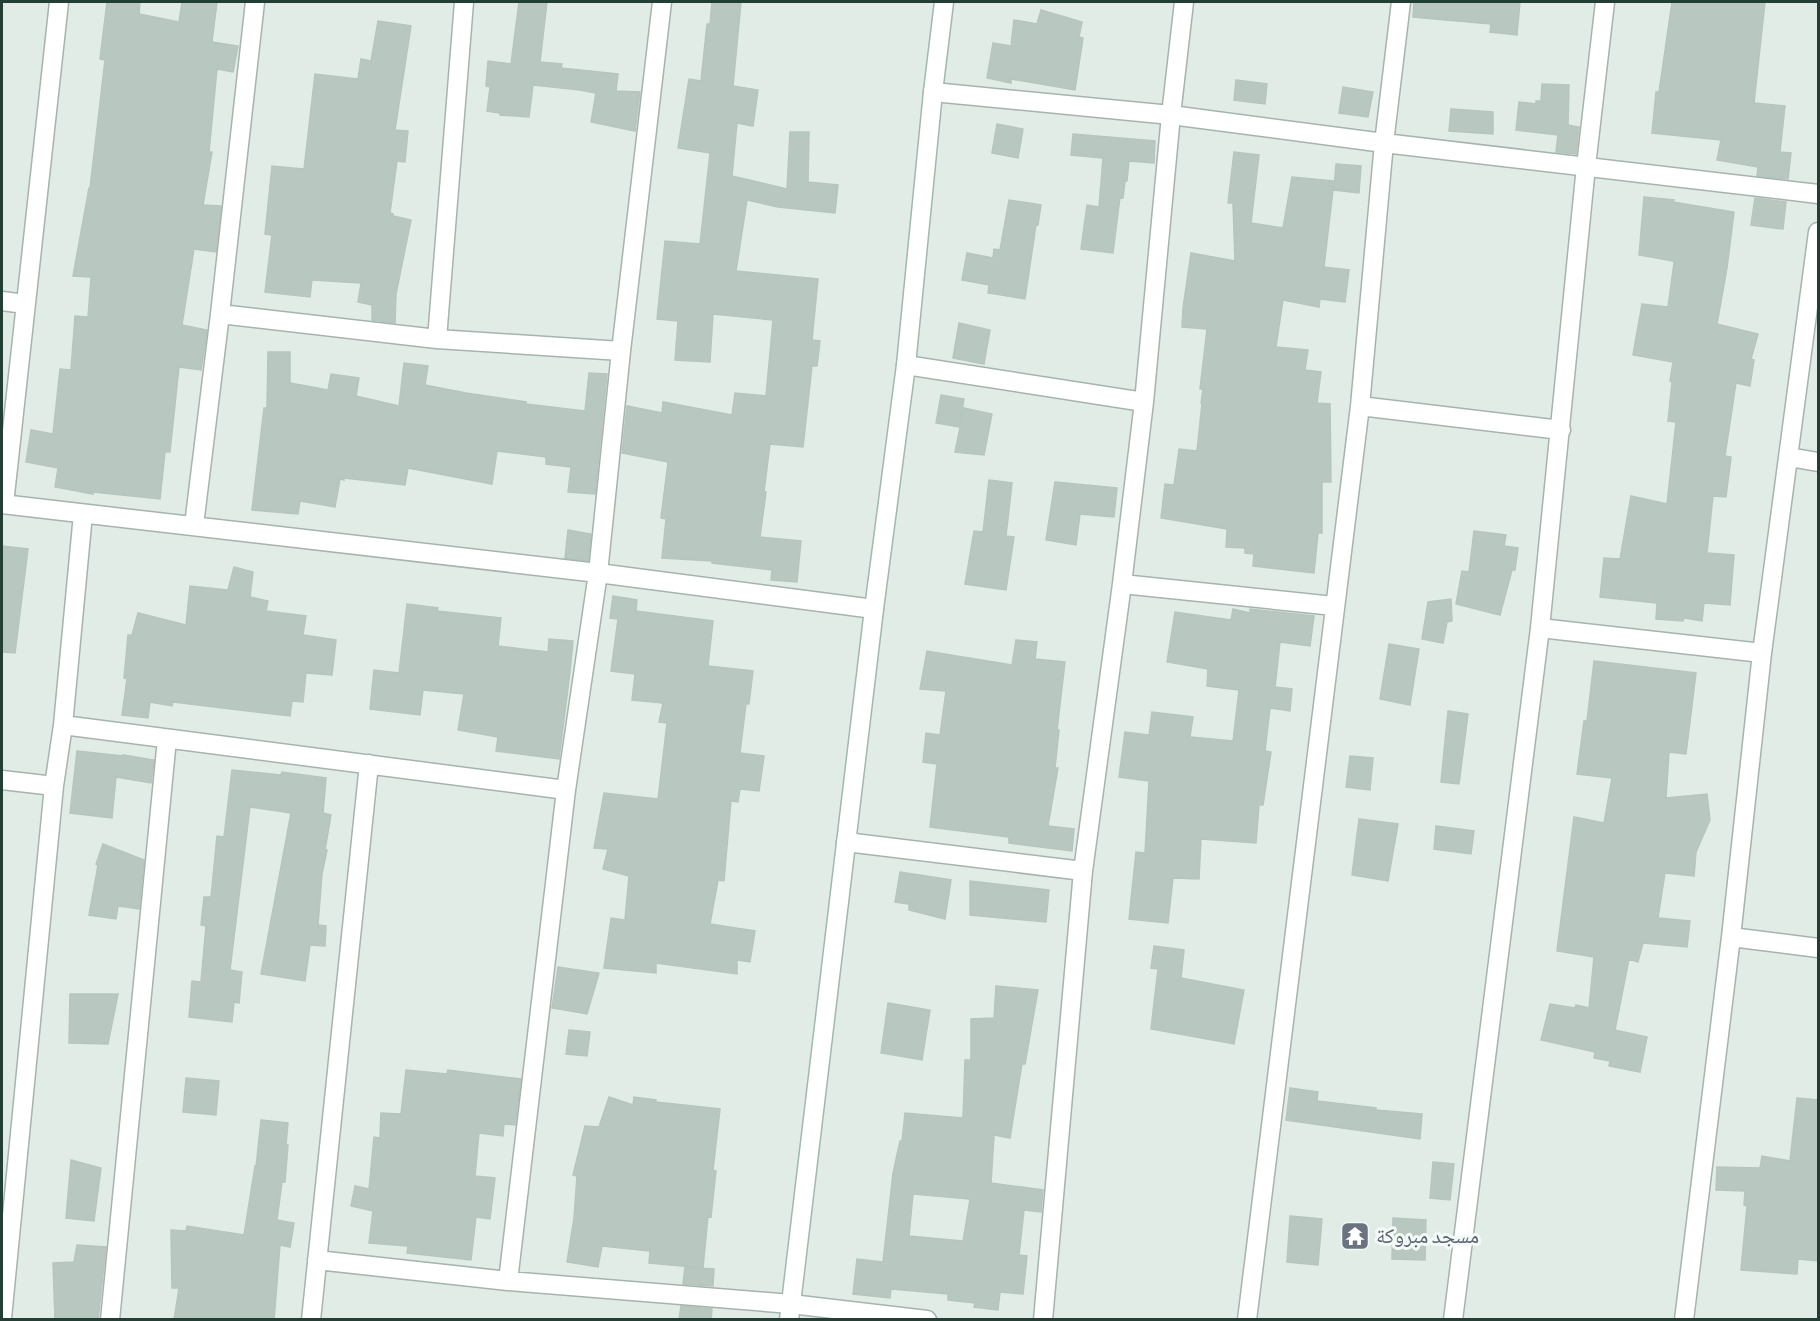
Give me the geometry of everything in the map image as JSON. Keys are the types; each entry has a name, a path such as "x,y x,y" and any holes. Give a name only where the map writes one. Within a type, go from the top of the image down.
{"street":[{"path":"59,2 3,504 598,573 874,609"},
{"path":"194,525 255,2"},
{"path":"437,339 464,2"},
{"path":"508,1281 566,790 598,573 621,351 662,2"},
{"path":"790,1312 874,609 906,365 944,2"},
{"path":"1043,1320 1083,871 1144,402 1184,2"},
{"path":"1248,1320 1360,406 1384,143 1401,2"},
{"path":"1453,1320 1540,628 1586,166 1605,2"},
{"path":"933,92 1171,115 1384,143 1818,194"},
{"path":"1684,1320 1731,937 1762,653 1790,457 1818,232"},
{"path":"2,301 26,304"},
{"path":"220,314 437,339 621,351"},
{"path":"906,365 1144,402"},
{"path":"1360,406 1561,430"},
{"path":"1790,457 1818,462"},
{"path":"2,1318 3,1280 54,786 63,725 83,514"},
{"path":"1122,584 1334,606"},
{"path":"1540,628 1762,653"},
{"path":"63,725 566,790"},
{"path":"110,1320 167,739"},
{"path":"311,1320 369,764"},
{"path":"2,780 54,786"},
{"path":"846,842 1083,871"},
{"path":"1731,937 1818,948"},
{"path":"316,1260 790,1312 927,1320"}],"building":[{"path":"107,2 140,2 139,14 179,22 182,2 217,2 212,42 238,46 233,72 217,69 209,152 212,152 203,205 221,206 216,252 194,249 182,325 207,330 201,370 179,367 170,452 165,452 160,499 93,492 93,494 55,487 58,468 26,462 31,430 53,434 60,369 71,370 75,316 88,317 91,277 73,276 90,188 105,60 100,59"},
{"path":"519,2 547,2 540,62 562,64 561,68 618,74 616,91 640,92 635,131 591,122 596,93 580,90 533,85 529,117 500,115 500,113 487,111 490,87 486,86 488,61 511,64"},
{"path":"712,2 741,2 733,86 758,90 753,126 737,123 732,176 787,189 790,132 809,132 808,182 838,185 835,213 778,207 747,200 736,271 818,279 812,340 820,341 817,366 812,366 803,447 770,444 760,537 801,541 797,582 771,580 772,570 712,563 712,561 662,558 666,519 661,518 668,462 622,453 627,406 662,413 663,402 732,415 735,393 766,396 773,320 713,314 710,362 675,360 678,321 657,319 665,241 700,244 710,153 678,148 689,79 701,81 707,24 710,24"},
{"path":"1414,2 1520,2 1517,35 1490,32 1491,24 1413,17"},
{"path":"1672,2 1765,2 1754,103 1785,106 1780,152 1791,153 1788,179 1757,176 1758,167 1717,160 1721,140 1652,133 1656,92 1659,92"},
{"path":"1041,10 1082,22 1079,37 1083,38 1075,90 1011,79 1011,83 987,78 993,43 1011,46 1014,20 1037,24"},
{"path":"378,21 411,26 395,130 408,131 405,162 397,161 390,213 393,216 411,220 396,294 395,323 372,320 372,305 358,302 361,283 312,280 310,297 265,292 272,235 265,234 272,166 304,169 315,74 358,79 361,59 371,61"},
{"path":"1236,80 1267,84 1265,104 1234,100"},
{"path":"1542,84 1569,85 1568,125 1579,127 1576,154 1556,152 1558,135 1516,130 1519,102 1536,104 1536,101 1541,101"},
{"path":"1343,87 1373,92 1368,117 1339,113"},
{"path":"1451,109 1493,112 1493,134 1449,131"},
{"path":"997,124 1023,129 1018,158 992,153"},
{"path":"1073,134 1155,141 1154,163 1129,161 1123,198 1120,197 1113,253 1081,249 1087,205 1099,207 1103,158 1071,155"},
{"path":"1234,152 1259,155 1251,223 1283,228 1292,177 1334,181 1324,267 1349,270 1345,302 1320,299 1319,307 1283,300 1276,347 1308,350 1305,370 1321,372 1317,403 1330,404 1331,482 1322,482 1322,533 1318,533 1314,573 1253,566 1254,554 1245,553 1245,548 1226,547 1227,529 1161,518 1165,484 1174,485 1179,449 1197,451 1203,389 1200,389 1207,329 1182,327 1191,253 1235,261 1233,203 1228,203"},
{"path":"1336,164 1361,166 1359,193 1334,190"},
{"path":"1644,197 1674,200 1673,202 1734,212 1717,324 1758,334 1751,359 1754,360 1750,386 1736,383 1725,456 1731,457 1726,497 1713,496 1707,553 1734,555 1730,605 1704,603 1702,621 1684,618 1683,621 1656,619 1657,603 1600,597 1604,558 1620,559 1631,496 1667,504 1676,422 1668,421 1673,362 1633,355 1642,304 1668,307 1674,263 1639,255"},
{"path":"1755,198 1786,202 1783,229 1751,225"},
{"path":"1009,200 1041,205 1025,299 988,293 989,285 962,280 967,253 993,258 994,249 1000,250"},
{"path":"959,323 990,330 984,364 953,358"},
{"path":"268,352 290,352 290,383 328,390 331,374 359,378 356,396 399,406 404,363 428,366 425,385 526,402 526,404 585,411 589,373 607,374 595,494 568,492 571,467 546,464 546,457 497,451 492,484 408,468 405,485 340,479 335,507 300,501 298,514 252,510 264,408 267,408"},
{"path":"941,395 964,399 959,427 936,423"},
{"path":"964,408 992,414 984,455 955,452"},
{"path":"989,480 1012,483 1006,536 1014,537 1006,590 965,584 974,531 983,532"},
{"path":"1055,482 1117,488 1114,517 1080,514 1076,545 1046,540"},
{"path":"568,530 591,534 588,561 565,558"},
{"path":"1474,531 1506,535 1504,546 1518,548 1515,570 1512,570 1500,615 1456,604 1462,571 1469,572"},
{"path":"2,546 28,549 15,653 2,652"},
{"path":"234,567 253,572 250,597 268,601 266,611 306,616 303,635 336,640 332,675 306,673 303,702 292,701 290,716 173,702 172,706 150,702 148,718 122,715 127,679 124,678 128,635 132,635 138,613 186,625 190,586 228,590"},
{"path":"613,596 637,600 636,611 713,621 708,666 753,671 740,753 764,756 759,791 740,789 738,802 731,801 724,881 718,880 710,924 755,931 750,962 737,960 737,974 656,963 656,973 604,968 611,918 625,920 629,876 603,869 608,849 594,848 604,793 658,799 667,723 659,722 663,703 632,700 635,674 611,671 618,619 610,618"},
{"path":"1451,599 1452,621 1447,622 1443,643 1422,639 1428,602"},
{"path":"407,604 438,608 437,611 501,618 498,646 548,652 549,639 573,641 559,759 496,751 498,737 458,730 464,694 423,690 420,715 370,709 374,670 399,673"},
{"path":"1233,609 1250,613 1250,609 1314,616 1310,646 1280,642 1275,687 1292,689 1290,711 1270,708 1265,751 1271,752 1263,805 1259,805 1256,843 1201,839 1199,879 1173,878 1168,923 1129,919 1136,852 1145,853 1149,781 1119,777 1125,732 1149,735 1152,712 1193,717 1190,737 1233,741 1239,690 1207,686 1208,669 1167,662 1175,612 1231,620"},
{"path":"1016,640 1037,642 1035,659 1065,662 1057,730 1059,730 1055,768 1058,768 1048,826 1074,829 1072,851 1009,843 1009,837 930,827 937,764 923,762 926,733 940,735 946,691 920,689 927,651 1012,665"},
{"path":"1389,644 1419,649 1410,705 1380,699"},
{"path":"1594,661 1696,673 1686,754 1669,752 1666,798 1707,794 1710,820 1696,852 1694,876 1665,873 1658,918 1690,921 1687,947 1643,943 1638,962 1629,959 1615,1030 1647,1037 1640,1072 1609,1066 1610,1061 1594,1058 1595,1052 1541,1040 1550,1004 1589,1008 1594,957 1557,951 1574,817 1604,823 1612,778 1577,774 1584,721 1587,721"},
{"path":"1448,711 1468,714 1459,784 1441,782"},
{"path":"77,751 154,760 151,783 116,777 112,818 70,813"},
{"path":"1350,756 1373,758 1370,790 1346,787"},
{"path":"232,770 281,775 282,772 326,778 323,813 331,815 322,874 318,925 326,926 325,946 310,945 305,981 261,974 291,813 250,807 230,970 242,972 239,1003 234,1002 232,1022 189,1017 192,981 201,982 206,926 201,925 204,897 211,897 217,836 224,837"},
{"path":"1359,819 1398,824 1388,881 1352,875"},
{"path":"1436,826 1474,831 1471,854 1434,849"},
{"path":"103,844 144,860 139,909 118,906 116,919 89,915 98,865 96,864"},
{"path":"900,872 951,880 945,919 909,910 909,904 895,902"},
{"path":"970,881 1049,890 1046,922 970,915"},
{"path":"1154,946 1184,950 1181,978 1244,990 1234,1044 1151,1029 1158,969 1151,968"},
{"path":"558,967 599,973 587,1014 552,1008"},
{"path":"996,986 1038,990 1025,1064 1022,1064 1010,1138 994,1135 991,1183 1043,1190 1041,1212 1024,1210 1019,1255 1027,1256 1023,1294 1000,1292 998,1310 974,1307 975,1303 948,1300 948,1294 891,1289 890,1298 853,1294 857,1259 883,1262 893,1173 900,1141 902,1141 905,1113 963,1118 965,1060 971,1060 971,1019 994,1018","holes":["913,1194 970,1199 963,1241 909,1236"]},
{"path":"70,994 118,994 108,1044 69,1043"},
{"path":"888,1003 930,1010 922,1060 881,1053"},
{"path":"569,1030 590,1032 587,1056 566,1054"},
{"path":"406,1070 447,1074 448,1070 521,1079 515,1125 504,1124 503,1136 479,1133 475,1176 495,1178 490,1219 476,1217 471,1260 407,1253 408,1246 369,1243 373,1211 351,1206 355,1186 369,1189 374,1137 380,1138 381,1113 401,1114"},
{"path":"186,1078 219,1081 216,1115 183,1112"},
{"path":"1290,1088 1318,1092 1317,1101 1422,1114 1420,1139 1286,1120"},
{"path":"609,1097 633,1105 634,1097 656,1100 656,1102 720,1109 713,1170 716,1171 711,1217 708,1216 703,1268 649,1263 650,1251 602,1246 598,1267 567,1262 574,1218 577,1176 573,1175 585,1126 599,1127"},
{"path":"1797,1098 1818,1100 1818,1261 1798,1259 1797,1274 1741,1270 1747,1206 1744,1205 1745,1191 1716,1190 1717,1167 1760,1168 1762,1156 1790,1161"},
{"path":"261,1120 288,1123 285,1182 282,1182 277,1220 294,1223 290,1247 280,1245 274,1320 174,1320 179,1288 172,1288 171,1230 186,1231 187,1226 244,1235 256,1167"},
{"path":"71,1160 101,1168 94,1221 66,1218"},
{"path":"1433,1162 1454,1164 1450,1200 1430,1198"},
{"path":"1290,1216 1322,1219 1318,1265 1287,1262"},
{"path":"1393,1218 1426,1220 1425,1260 1392,1259"},
{"path":"77,1245 106,1247 98,1320 55,1320 53,1263 74,1262"},
{"path":"685,1267 714,1269 713,1286 683,1284"},
{"path":"681,1306 712,1309 711,1320 679,1320"}],"place":[{"name":"مسجد مبروكة","path":"1355,1236"}]}
